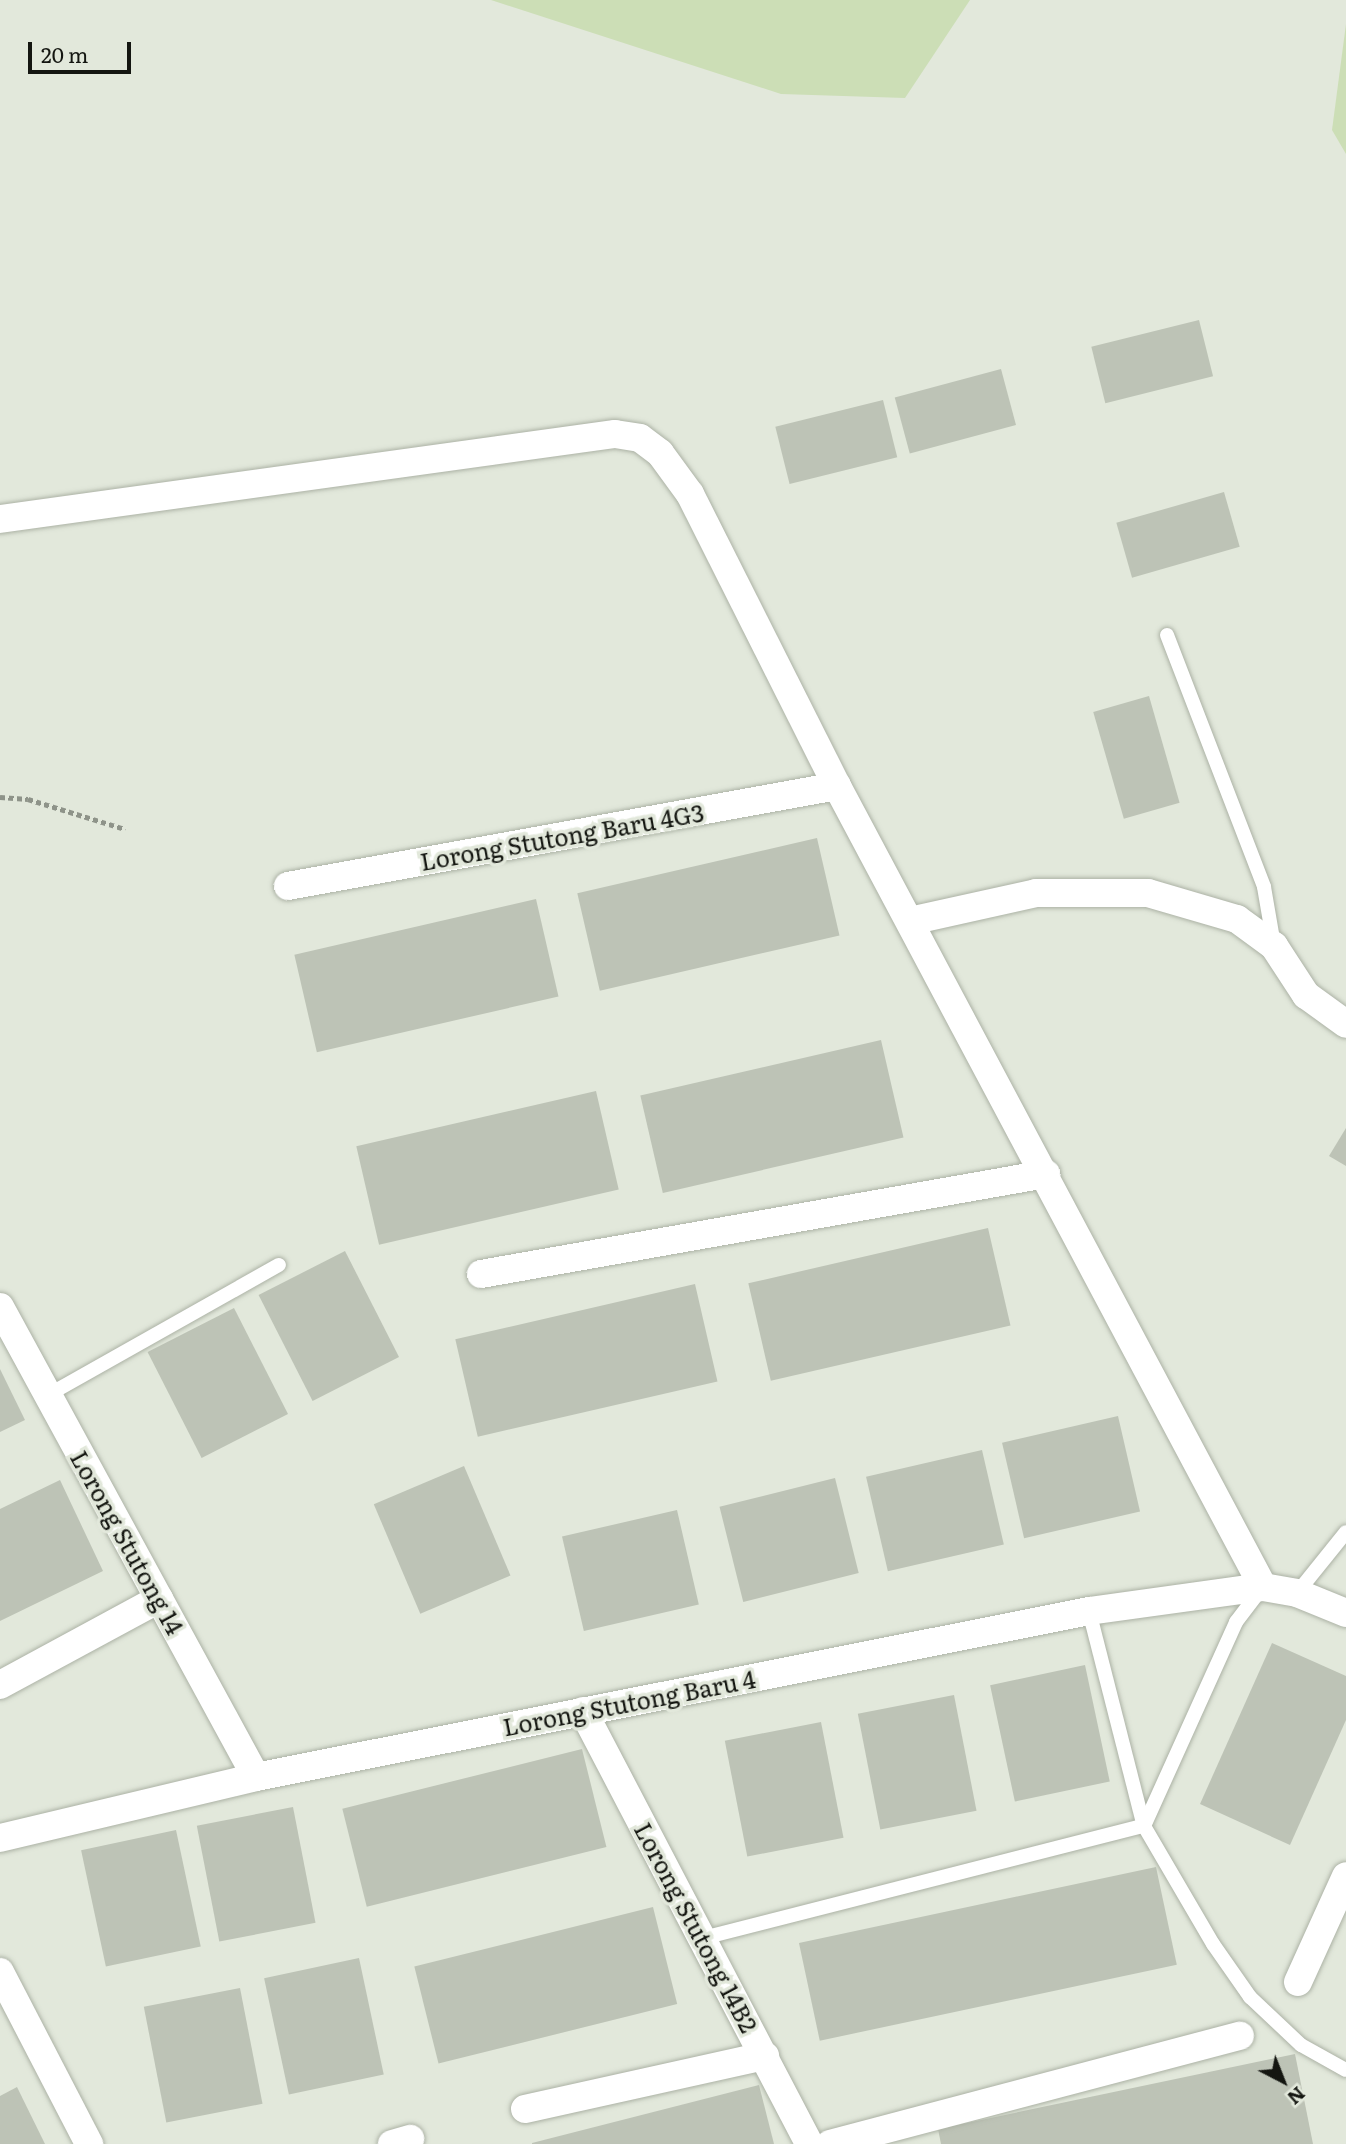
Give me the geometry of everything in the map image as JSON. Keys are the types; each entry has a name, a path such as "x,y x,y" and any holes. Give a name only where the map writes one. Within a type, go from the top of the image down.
{"street":[{"path":"0,519 615,434 640,438 660,453 690,494 837,786 1046,1174 1263,1587"},
{"name":"Lorong Stutong Baru 4G3","path":"288,886 837,786"},
{"path":"910,921 1036,893 1148,893 1237,919 1274,946 1306,995 1346,1024"},
{"path":"481,1275 1046,1174"},
{"name":"Lorong Stutong 14","path":"0,1307 256,1777"},
{"name":"Lorong Stutong Baru 4","path":"0,1838 256,1777 1088,1611 1263,1587 1297,1592 1346,1614"},
{"path":"0,1685 159,1600"},
{"name":"Lorong Stutong 14B2","path":"583,1711 810,2144"},
{"path":"1298,1982 1346,1876"},
{"path":"0,1972 89,2144"},
{"path":"830,2144 1240,2036"},
{"path":"525,2109 765,2056"}],"lane":[{"path":"1167,635 1264,887 1274,946"},
{"path":"48,1395 279,1265"},
{"path":"1297,1592 1346,1532"},
{"path":"1144,1826 1236,1622 1263,1587"},
{"path":"1088,1611 1144,1826 1213,1944 1250,1997 1301,2046 1346,2070"},
{"path":"703,1938 1144,1826"}],"path":[{"path":"0,797 28,799 125,829"}],"green space":[{"path":"491,0 970,0 905,98 781,94"},
{"path":"1346,24 1346,154 1332,130"}],"building":[{"path":"1199,320 1213,376 1105,403 1091,347"},
{"path":"1001,369 1016,425 910,453 895,397"},
{"path":"883,400 897,457 790,484 775,427"},
{"path":"1224,492 1240,547 1132,578 1116,523"},
{"path":"1149,696 1180,803 1124,819 1093,712"},
{"path":"817,838 839,935 600,991 577,893"},
{"path":"536,899 558,996 317,1052 294,955"},
{"path":"881,1040 903,1137 663,1193 640,1096"},
{"path":"596,1091 619,1189 379,1245 356,1146"},
{"path":"1346,1128 1346,1166 1329,1156"},
{"path":"988,1228 1010,1325 771,1381 748,1283"},
{"path":"345,1251 399,1357 313,1401 259,1295"},
{"path":"695,1284 717,1381 478,1437 455,1339"},
{"path":"234,1308 288,1414 202,1458 148,1352"},
{"path":"0,1369 25,1420 0,1432"},
{"path":"1118,1416 1140,1511 1024,1538 1002,1443"},
{"path":"982,1450 1004,1545 888,1571 866,1477"},
{"path":"464,1466 510,1576 420,1614 374,1504"},
{"path":"835,1478 859,1573 743,1602 720,1507"},
{"path":"60,1480 103,1571 0,1621 0,1509"},
{"path":"677,1510 699,1605 584,1631 562,1537"},
{"path":"1272,1643 1346,1676 1346,1720 1290,1845 1200,1804"},
{"path":"1085,1665 1110,1781 1015,1802 990,1685"},
{"path":"954,1695 977,1811 880,1830 858,1714"},
{"path":"821,1722 844,1838 747,1857 725,1741"},
{"path":"582,1749 606,1847 367,1907 342,1809"},
{"path":"293,1807 316,1923 219,1942 197,1826"},
{"path":"176,1830 201,1946 106,1967 81,1850"},
{"path":"1156,1867 1177,1965 820,2041 799,1943"},
{"path":"653,1907 677,2004 438,2064 414,1967"},
{"path":"359,1958 384,2074 289,2095 264,1978"},
{"path":"240,1988 263,2104 166,2123 144,2007"},
{"path":"1295,2054 1313,2144 941,2144 938,2129"},
{"path":"759,2085 774,2144 532,2144 532,2143"},
{"path":"17,2087 45,2144 0,2144 0,2096"}]}
